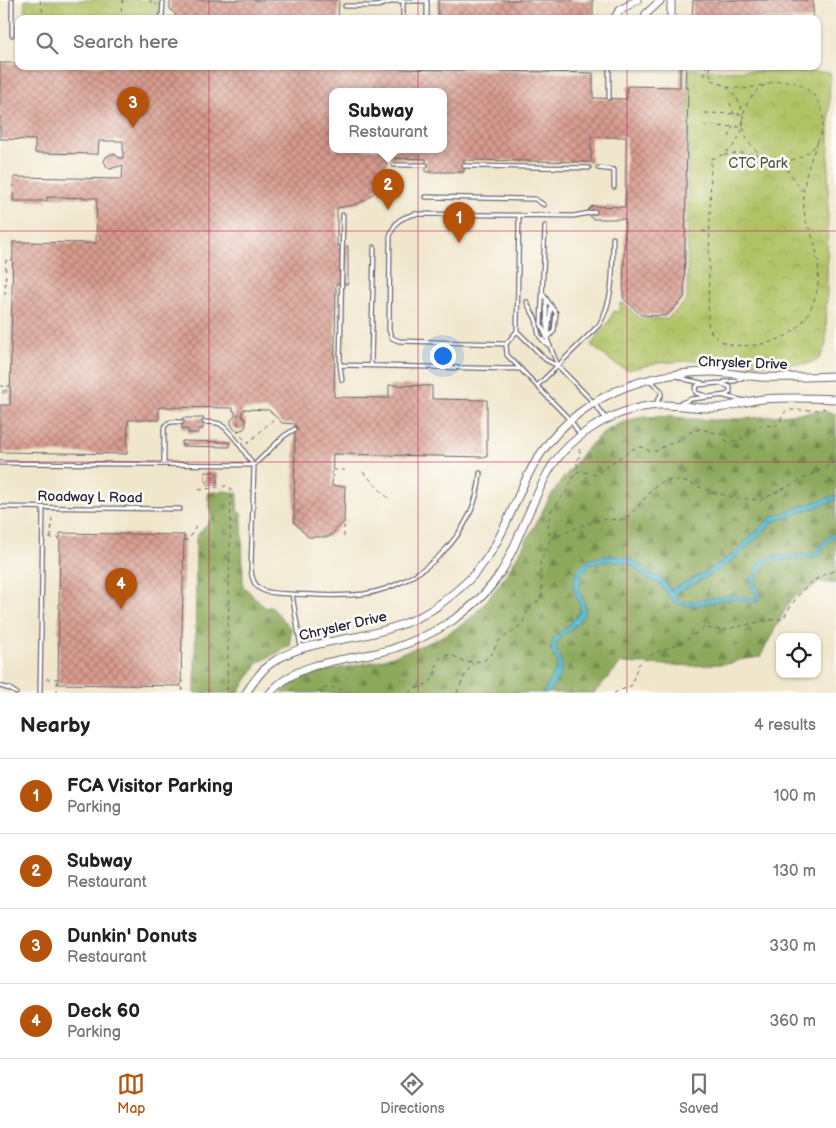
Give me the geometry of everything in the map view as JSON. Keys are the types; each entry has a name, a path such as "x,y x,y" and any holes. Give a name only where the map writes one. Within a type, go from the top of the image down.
{"street":[{"path":"616,15 619,10 637,0"},
{"path":"646,15 660,0"},
{"path":"670,0 672,15"},
{"name":"Chrysler Drive","path":"246,693 269,664 292,651 378,632 406,622 432,610 462,586 481,566 497,542 532,467 551,441 570,421 593,402 628,385 675,375 712,372 747,376 836,376"},
{"path":"270,693 277,685 308,667 391,649 425,636 469,608 502,572 545,478 570,445 606,420 626,412 655,405 714,408 765,399 836,399"}],"lane":[{"path":"12,0 12,35"},
{"path":"162,15 163,0"},
{"path":"345,6 377,6 394,1 427,1 427,15"},
{"path":"403,1 403,15"},
{"path":"609,98 610,70"},
{"path":"394,165 426,166"},
{"path":"464,166 589,168"},
{"path":"598,168 614,170 614,187"},
{"path":"426,197 535,199 544,205"},
{"path":"506,344 399,341 392,338 389,330 390,236 394,226 402,217 415,214 573,216 595,212"},
{"path":"342,380 340,365 343,215"},
{"path":"519,215 517,331 506,344 507,355 570,421 581,436"},
{"path":"544,226 543,294 540,302 540,315 543,331 550,347"},
{"path":"537,386 599,325 607,309 612,286 613,238"},
{"path":"371,366 374,247"},
{"path":"543,294 556,313 555,326 547,339"},
{"path":"546,300 545,320 547,339"},
{"path":"527,302 536,320 538,335 554,352 558,366"},
{"path":"517,331 546,360 558,366 593,402 606,420"},
{"path":"340,365 521,369"},
{"path":"675,375 705,384"},
{"path":"747,376 734,381 705,384 698,386 695,390 698,395 721,396 747,401"},
{"path":"650,380 661,391 661,395 655,405"},
{"path":"720,383 728,385 730,389 728,394 721,396"},
{"path":"678,405 691,399 706,396"},
{"path":"164,464 164,428 169,422 182,422"},
{"path":"204,422 216,423 222,426 242,448 254,465 252,578 258,588 268,593 343,596 364,594 391,586 418,572 437,558 462,528 475,500 480,474"},
{"path":"0,463 254,465 284,436 295,429"},
{"name":"Roadway L Road","path":"0,507 180,509"},
{"path":"40,693 43,508"},
{"path":"292,594 301,648"},
{"path":"0,686 16,693"}],"path":[{"path":"40,0 43,15"},
{"path":"119,15 123,0"},
{"path":"149,0 155,5 162,6"},
{"path":"705,76 706,70"},
{"path":"710,70 712,80 732,88 744,89 775,82 785,82 798,84 810,92 816,99 821,108 822,130 807,169 803,197"},
{"path":"775,82 763,87 753,96 746,107 743,120 745,132 757,151 767,157 782,165 792,174 801,188 806,220 817,256 817,288 812,306 803,321 791,333 777,340 755,345 722,342 713,336 708,322 711,159 746,153 767,157 782,161 797,158 808,152 818,139"},
{"path":"720,156 735,144 743,127 743,114 737,98 723,85"},
{"path":"730,103 734,114"},
{"path":"705,113 743,114"},
{"path":"704,126 743,127"},
{"path":"729,137 733,127"},
{"path":"702,231 710,232"},
{"path":"5,295 6,260 12,260"},
{"path":"0,386 4,386 4,394 6,394 6,386 10,386"},
{"path":"409,693 431,681 435,675 438,662 443,656 451,655 465,662 483,661 491,654 499,641 522,624 529,608 540,599 542,590 540,563 550,540 548,523 551,511 566,492 575,473 580,471 596,475 609,464 635,448 657,451 668,443 676,442 695,430 703,429 721,434 729,442 747,437 762,425 775,426 780,422 784,412 787,410 818,410 825,408"},
{"path":"238,411 238,434 247,444 276,417"},
{"path":"579,449 581,454 576,462 580,471"},
{"path":"550,540 602,519 620,520 630,515 658,484 671,480 687,482 712,492 737,498 761,500 818,471 836,459"},
{"path":"333,470 346,470"},
{"path":"363,472 388,498"},
{"path":"206,483 216,474"},
{"path":"199,490 225,486 231,488 227,693"},
{"path":"52,516 52,538"},
{"path":"344,537 344,526 348,522"},
{"path":"184,540 189,540 197,524"},
{"path":"48,538 60,538"},
{"path":"614,693 631,686 638,665 653,654 683,642 704,628 723,630 767,620 783,619 792,603 811,582 836,570"},
{"path":"457,693 473,662"},
{"path":"46,683 46,679 58,679 57,693"},
{"path":"181,681 182,693"},
{"path":"316,693 327,687 333,687 350,693"}],"green space":[{"path":"25,0 159,0 158,15 25,15"},
{"name":"CTC Park","path":"689,70 830,72 826,345 819,359 808,364 759,364 713,359 658,363 628,370 615,364 591,345 608,323 614,311 620,312 620,303 624,303 639,318 667,319 687,300"},
{"path":"823,411 836,414 836,584 821,582 791,599 760,657 739,660 733,663 693,666 621,663 594,693 282,693 289,685 300,679 329,670 384,659 417,647 461,626 480,608 509,571 550,497 562,480 583,453 609,429 637,418 659,416 714,420"},
{"path":"224,491 238,493 237,511 242,514 243,586 266,608 271,606 291,629 290,646 258,663 238,693 195,693 196,537 212,518 207,493"}],"water":[{"path":"836,495 836,500 774,522 736,558 711,575 674,594 678,600 684,602 735,595 757,598 750,583 751,578 764,558 815,553 826,538 836,533 836,537 827,544 817,557 766,562 755,582 761,598 755,603 732,599 697,605 676,604 658,583 648,579 633,566 626,563 608,561 589,565 581,576 579,590 585,604 585,614 556,644 562,667 561,672 549,693 543,693 557,667 557,660 551,651 554,637 570,624 580,611 573,586 576,574 586,562 602,556 627,558 634,561 649,574 660,577 670,589 673,589 709,570 733,554 771,517"}],"building":[{"path":"170,0 339,0 338,15 175,15 170,9"},
{"path":"438,0 593,0 593,15 438,15"},
{"path":"693,0 813,0 813,15 692,15"},
{"path":"0,63 15,63 15,70 449,70 593,73 593,98 627,99 627,86 680,87 680,70 686,70 685,87 688,87 684,298 666,316 641,315 623,298 625,219 593,219 589,215 588,210 592,206 625,207 626,137 591,137 591,162 464,160 464,172 426,172 426,159 388,158 384,178 375,192 357,204 337,208 337,246 348,246 348,284 336,284 334,397 389,398 389,385 432,386 432,399 487,400 487,457 333,454 332,486 345,486 344,522 329,537 308,537 294,522 295,424 282,423 269,410 244,409 242,416 246,420 246,425 244,429 238,431 231,424 231,420 235,416 233,408 159,407 159,420 128,420 127,454 0,452 0,405 10,405 13,242 96,243 97,198 47,197 47,201 13,201 14,177 122,179 123,165 110,169 104,161 111,154 123,158 123,141 99,141 98,154 35,153 35,140 0,139"},
{"path":"182,418 204,418 203,429 198,429 198,433 188,433 188,429 182,429"},
{"path":"182,441 230,442 230,447 182,446"},
{"path":"205,472 215,472 218,475 217,485 207,485"},
{"path":"60,533 184,535 181,686 58,684"}],"place":[{"name":"Dunkin' Donuts","path":"133,128"},
{"name":"Subway","path":"388,210"},
{"name":"FCA Visitor Parking","path":"459,243"},
{"name":"Deck 60","path":"121,609"}]}
